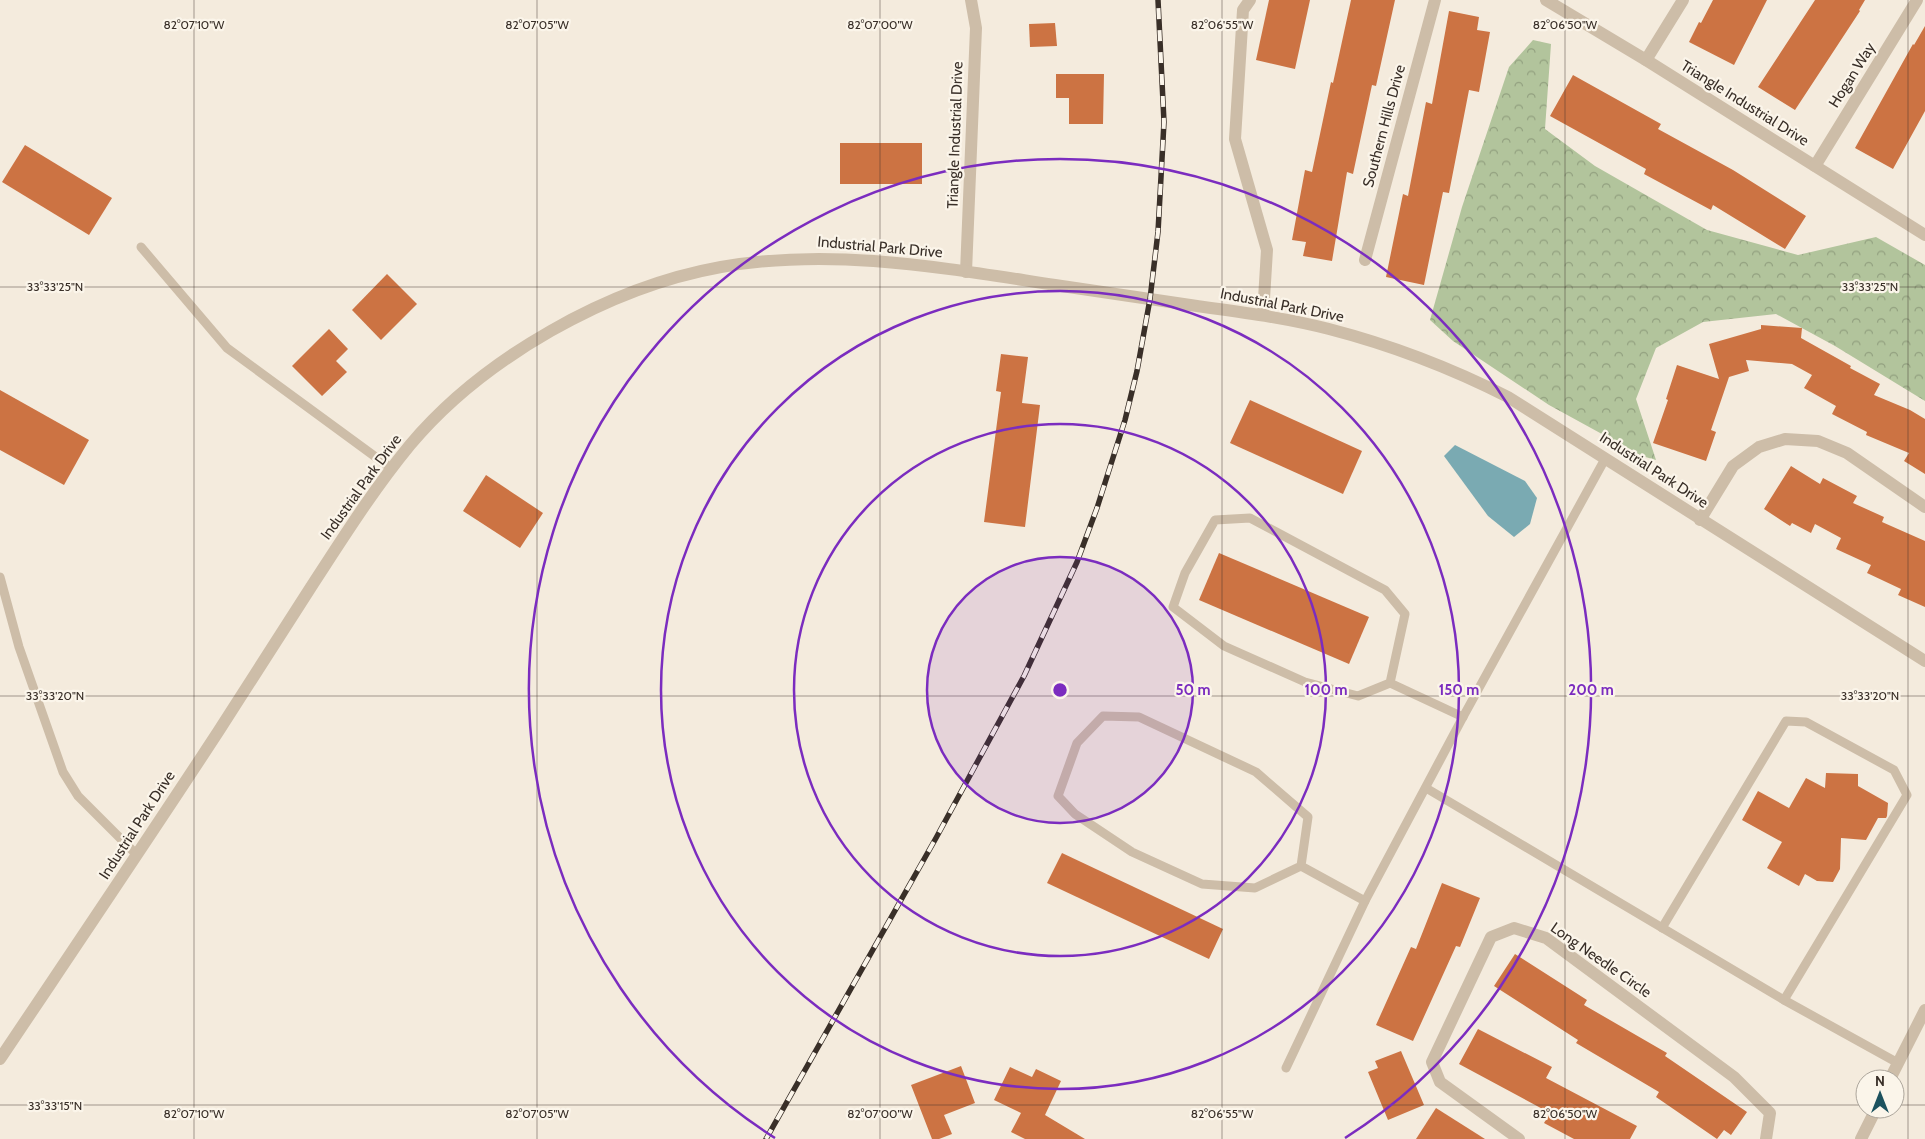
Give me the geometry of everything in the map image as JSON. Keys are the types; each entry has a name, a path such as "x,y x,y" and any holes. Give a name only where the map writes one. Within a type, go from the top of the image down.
{"street":[{"name":"Triangle Industrial Drive","path":"966,272 976,28 971,0"},
{"path":"1250,0 1243,10 1235,139 1266,250 1263,315"},
{"name":"Southern Hills Drive","path":"1365,260 1435,0"},
{"name":"Triangle Industrial Drive","path":"1546,0 1646,60 1925,235"},
{"path":"1646,60 1683,0"},
{"name":"Hogan Way","path":"1815,166 1917,0"},
{"name":"Industrial Park Drive","path":"0,1059 137,855 365,503 419,436 458,398 495,367 549,333 590,310 641,289 718,268 794,258 868,260 966,272 1263,315 1329,329 1397,349 1467,376 1508,397 1925,661"},
{"path":"1700,520 1733,466 1759,447 1785,439 1818,441 1847,453 1925,507"},
{"name":"Long Needle Circle","path":"1519,1139 1440,1082 1432,1062 1491,937 1514,928 1546,938 1734,1077 1770,1113 1766,1139"},
{"path":"1895,1069 1925,1010"},
{"path":"1861,1139 1871,1119"}],"lane":[{"path":"141,248 227,348 392,469"},
{"path":"1286,1068 1365,901 1463,717 1605,459"},
{"path":"1390,683 1405,614 1385,590 1250,518 1215,520 1185,574 1173,607 1224,646 1304,682 1358,696 1390,683 1463,717"},
{"path":"0,577 19,647 63,772 78,796 137,855"},
{"path":"1103,716 1140,717 1256,772 1308,817 1301,866 1255,888 1202,884 1132,852 1075,814 1058,796 1077,743 1103,716"},
{"path":"1662,928 1786,721 1806,722 1894,770 1907,795 1784,1000"},
{"path":"1426,788 1784,1000 1898,1063"},
{"path":"1301,866 1365,901"}],"green space":[{"path":"1533,40 1551,44 1545,129 1595,166 1707,230 1798,255 1876,237 1925,265 1925,401 1835,346 1776,314 1703,322 1656,348 1636,399 1656,460 1642,456 1549,405 1453,341 1430,320 1462,207 1509,67"}],"water":[{"path":"1455,445 1525,481 1537,498 1530,524 1514,537 1488,516 1444,456"}],"building":[{"path":"1269,0 1310,0 1295,69 1256,60"},
{"path":"1351,0 1395,0 1376,86 1372,85 1353,174 1347,172 1332,261 1303,256 1306,242 1292,240 1305,170 1312,172"},
{"path":"1713,0 1767,0 1734,65 1689,42"},
{"path":"1815,0 1865,0 1860,11 1795,110 1758,87"},
{"path":"1449,11 1479,17 1477,30 1490,32 1479,92 1469,90 1449,193 1443,192 1424,285 1386,277 1403,194 1408,196 1426,102 1432,104"},
{"path":"1055,23 1057,46 1030,47 1029,24"},
{"path":"1925,26 1925,111 1893,169 1855,148"},
{"path":"1056,74 1104,74 1103,124 1069,124 1069,98 1056,98"},
{"path":"1573,75 1661,124 1658,129 1733,170 1806,216 1785,249 1713,205 1711,210 1644,174 1646,169 1550,116"},
{"path":"840,143 922,143 922,184 840,184"},
{"path":"25,145 112,198 89,235 2,182"},
{"path":"387,274 417,304 381,340 352,310"},
{"path":"1761,325 1802,328 1801,338 1880,384 1874,395 1910,410 1925,419 1925,474 1904,461 1909,453 1866,435 1867,432 1832,414 1836,406 1804,388 1812,375 1792,364 1746,360 1749,371 1729,377 1711,430 1716,432 1706,461 1653,443 1668,400 1666,399 1677,365 1719,379 1709,344 1761,329"},
{"path":"329,329 348,349 336,361 347,372 322,396 292,366"},
{"path":"1001,354 1028,357 1022,403 1040,405 1025,527 984,522 1001,392 996,391"},
{"path":"0,390 89,440 64,485 0,450"},
{"path":"1250,400 1362,451 1343,494 1230,443"},
{"path":"1791,466 1820,484 1823,478 1857,496 1853,503 1884,517 1882,522 1925,541 1925,607 1898,595 1901,589 1867,573 1871,565 1836,549 1841,538 1815,524 1811,533 1792,523 1790,526 1764,509"},
{"path":"486,475 543,513 520,548 463,511"},
{"path":"1219,553 1369,617 1349,664 1199,600"},
{"path":"1826,773 1858,774 1858,786 1888,803 1887,816 1886,818 1878,818 1866,840 1841,838 1840,869 1833,882 1817,881 1805,874 1799,886 1767,868 1782,842 1742,820 1758,791 1789,808 1806,778 1825,788"},
{"path":"1062,853 1223,929 1209,959 1047,883"},
{"path":"1442,883 1480,898 1460,947 1456,946 1413,1041 1376,1025 1411,947 1416,949"},
{"path":"1515,954 1587,1000 1584,1005 1667,1053 1665,1056 1747,1112 1731,1135 1724,1130 1717,1139 1656,1097 1659,1092 1576,1043 1578,1040 1494,986"},
{"path":"1478,1029 1552,1067 1546,1078 1637,1126 1630,1139 1574,1139 1544,1123 1550,1113 1459,1064"},
{"path":"1401,1051 1424,1105 1388,1120 1368,1072 1378,1068 1375,1061"},
{"path":"961,1066 975,1103 944,1115 952,1134 939,1139 932,1139 911,1085"},
{"path":"1010,1067 1032,1077 1036,1069 1061,1081 1045,1115 1085,1139 1025,1139 1011,1132 1021,1113 994,1100"},
{"path":"1436,1108 1485,1139 1416,1139"}],"railway":[{"path":"766,1139 936,838 1024,676 1077,562 1097,508 1125,420 1137,371 1150,299 1158,232 1164,122 1158,0"}]}
